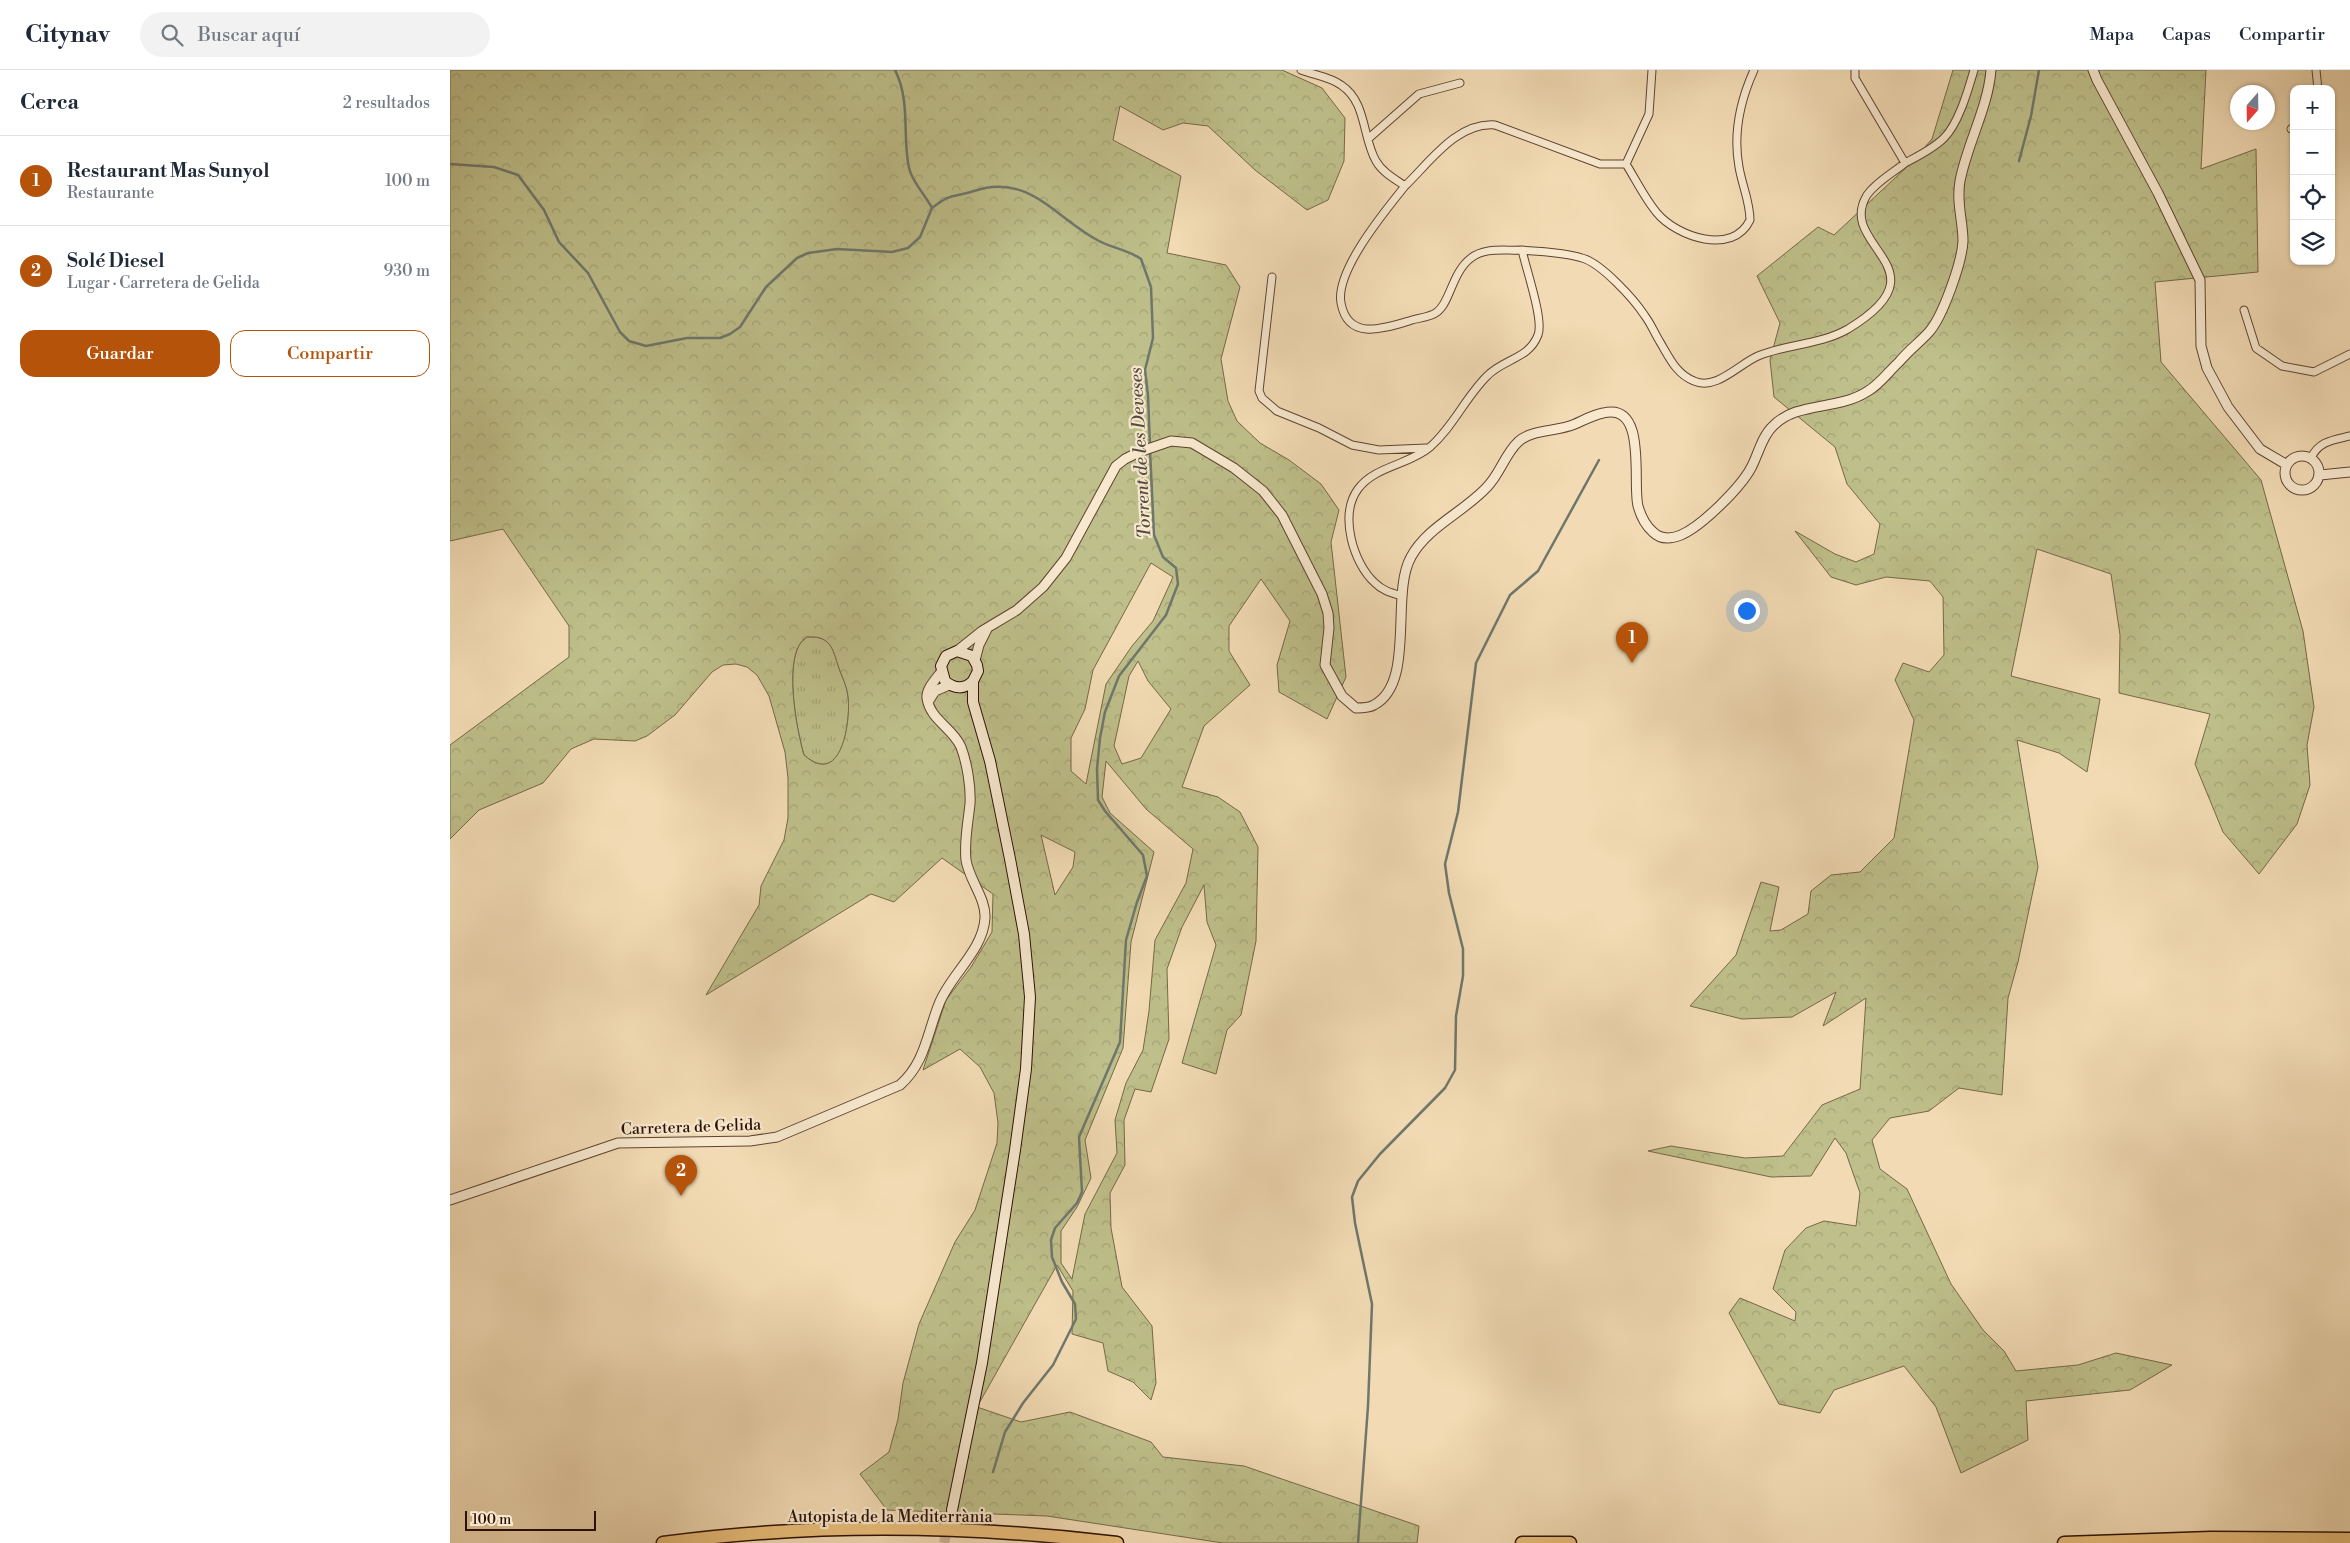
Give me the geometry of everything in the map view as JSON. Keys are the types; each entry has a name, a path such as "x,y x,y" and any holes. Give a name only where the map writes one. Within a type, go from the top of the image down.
{"highway":[{"name":"Autopista de la Mediterrània","path":"663,1543 761,1533 853,1529 1055,1536 1117,1543"},
{"path":"2064,1543 2211,1538 2350,1539"},
{"path":"1522,1543 1570,1543"}],"main road":[{"path":"952,1510 986,1336 1020,1112 1029,1016 1028,976 1022,923 992,768 974,710 974,681 978,671 975,660 967,653 957,651 946,656 943,660 941,672 974,710"},
{"path":"953,686 966,686 974,681"}],"street":[{"path":"1301,70 1342,85 1354,97 1376,161 1382,170 1405,186"},
{"path":"1626,164 1649,114 1652,70"},
{"path":"1626,164 1658,214 1678,229 1711,242 1732,238 1740,234 1747,226 1750,213 1739,168 1736,142 1740,107 1754,70"},
{"path":"1855,70 1855,78 1905,163"},
{"path":"1626,164 1600,164 1494,125 1478,125 1461,133 1405,186 1359,248 1348,271 1340,300 1347,321 1355,327 1366,330 1398,324 1438,312 1454,279 1470,259 1483,251 1522,250 1558,253 1583,258 1592,263 1619,286 1646,316 1675,367 1684,376 1696,382 1714,382 1756,356 1779,348 1816,342 1847,329 1874,310 1886,298 1892,278 1880,252 1861,224 1862,212 1867,196 1874,187 1905,163 1937,143 1949,132 1967,94 1974,70"},
{"path":"957,651 989,627 1028,602 1058,570 1116,466 1139,452 1169,442 1192,443 1249,478 1264,491 1282,516 1322,594 1328,613 1329,628 1325,664 1342,696 1356,708 1374,706 1389,689 1398,667 1401,646 1404,574 1411,556 1423,540 1488,487 1503,466 1513,447 1519,440 1529,434 1567,427 1604,412 1620,414 1628,420 1634,434 1638,504 1644,523 1656,536 1673,538 1698,526 1742,481 1770,428 1786,415 1844,404 1872,389 1930,332 1939,318 1962,251 1963,238 1958,209 1959,183 1989,88 1991,70"},
{"path":"2094,70 2096,80 2173,222 2200,280 2201,346 2207,368 2228,407 2260,449 2287,465"},
{"path":"2316,70 2318,85"},
{"path":"1368,138 1419,94 1460,83"},
{"path":"1402,596 1380,587 1368,576 1362,565 1350,533 1353,497 1367,480 1429,448 1447,429 1487,376 1498,367 1524,354 1533,346 1541,324 1522,250"},
{"path":"1272,277 1259,390 1262,398 1277,411 1319,428 1352,445 1379,450 1429,448"},
{"path":"2244,310 2256,348 2282,366 2314,372 2350,354"},
{"path":"2311,458 2316,449 2325,442 2350,436"},
{"path":"2298,457 2311,458 2318,466 2320,475 2312,488 2297,490 2286,480 2285,472 2287,465 2298,457"},
{"path":"2320,475 2350,472"},
{"path":"975,660 981,640 989,627"},
{"path":"928,702 929,688 941,672"},
{"path":"928,702 935,692 953,686"},
{"name":"Carretera de Gelida","path":"450,1200 618,1143 750,1141 777,1138 900,1085 912,1075 920,1060 940,1002 979,940 985,917 984,909 966,863 965,849 970,802 961,749 953,735 932,713 928,702"}],"green space":[{"path":"450,70 1282,70 1322,88 1345,118 1344,161 1328,200 1307,210 1255,170 1208,126 1183,123 1163,130 1120,106 1113,140 1181,176 1167,253 1226,265 1240,287 1221,359 1228,401 1237,421 1260,443 1289,460 1321,484 1339,510 1331,542 1346,677 1327,719 1279,692 1277,665 1290,621 1261,579 1229,626 1229,651 1250,685 1204,726 1182,787 1218,797 1240,812 1258,847 1256,941 1241,1015 1227,1030 1216,1074 1182,1063 1216,945 1207,922 1204,885 1182,927 1167,969 1169,1039 1151,1092 1135,1089 1124,1120 1125,1165 1110,1193 1111,1228 1122,1287 1152,1326 1156,1383 1151,1400 1133,1382 1108,1371 1103,1343 1072,1334 1073,1291 1057,1265 977,1407 1021,1422 1070,1412 1151,1442 1163,1457 1244,1466 1419,1526 1417,1543 1223,1543 1047,1516 887,1510 860,1474 889,1452 898,1419 903,1383 919,1324 955,1242 975,1210 997,1143 998,1123 994,1093 980,1067 960,1049 923,1070 946,1000 971,967 992,932 993,894 942,858 894,902 871,894 706,995 759,905 761,886 784,840 788,818 788,778 785,752 769,696 757,675 747,667 736,664 723,665 712,672 675,715 647,736 635,741 594,739 571,749 543,783 479,810 450,839 450,745 569,657 569,626 503,529 450,541","holes":["1151,563 1173,577 1153,621 1132,646 1106,684 1086,784 1071,771 1071,738 1085,709 1093,670","807,637 816,637 827,642 831,646 847,689 849,707 845,734 835,758 827,764 817,763 804,755 801,744 793,693 793,674 799,645","1138,661 1148,681 1171,709 1141,758 1122,764 1114,746 1129,676","1106,761 1146,809 1193,849 1186,883 1155,940 1149,1011 1143,1050 1126,1083 1115,1120 1117,1153 1085,1214 1072,1279 1061,1263 1061,1231 1077,1207 1091,1178 1085,1140 1123,1048 1131,942 1154,852 1110,813 1102,797","1041,835 1075,852 1073,867 1055,895"]},
{"path":"1953,70 2206,70 2201,169 2256,149 2258,272 2155,282 2161,362 2261,480 2303,631 2314,707 2307,745 2310,785 2297,824 2259,874 2223,832 2195,764 2210,714 2119,693 2120,635 2111,574 2037,549 2011,676 2100,699 2087,772 2059,753 2017,740 2038,867 2018,962 2008,998 2002,1095 1959,1088 1929,1111 1890,1118 1872,1140 1880,1169 1907,1189 1951,1284 1983,1330 2004,1351 2016,1371 2078,1365 2116,1353 2172,1365 2130,1390 2026,1401 2028,1440 1961,1473 1936,1407 1904,1366 1834,1390 1820,1413 1779,1404 1729,1313 1740,1298 1795,1321 1796,1312 1773,1289 1785,1250 1806,1228 1824,1221 1856,1226 1860,1193 1846,1153 1835,1138 1811,1176 1771,1177 1648,1151 1671,1146 1745,1158 1783,1156 1822,1105 1860,1089 1866,998 1823,1026 1836,992 1792,1017 1742,1019 1690,1006 1736,955 1761,882 1779,887 1770,931 1781,930 1808,914 1811,891 1831,875 1860,872 1894,838 1914,720 1895,680 1903,663 1929,672 1944,655 1943,597 1930,581 1886,577 1856,585 1831,577 1795,531 1835,554 1856,562 1874,554 1880,524 1847,484 1835,447 1774,397 1770,360 1780,323 1757,276 1818,227 1834,235 1909,165 1932,139"},
{"path":"807,637 822,639 831,646 846,686 849,707 846,734 836,758 828,764 817,763 804,755 795,711 793,674 795,658 799,645"}],"waterway":[{"name":"Torrent de les Deveses","path":"895,70 900,82 905,106 909,168 913,178 932,208 953,196 993,187 1011,188 1041,201 1099,241 1131,253 1141,259 1151,287 1153,338 1145,370 1150,445"},
{"path":"2019,161 2031,116 2039,70"},
{"path":"450,164 494,167 518,175 544,210 559,242 588,273 620,332 629,341 646,346 687,338 720,338 730,334 740,327 766,287 797,258 808,253 837,249 892,252 908,248 920,237 932,208"},
{"name":"Torrent de les Deveses","path":"993,1472 1005,1432 1023,1403 1053,1365 1076,1319 1075,1304 1062,1282 1052,1257 1051,1240 1055,1228 1077,1203 1082,1192 1079,1137 1120,1042 1126,940 1147,876 1143,855 1105,811 1098,800 1097,769 1105,712 1119,676 1166,615 1178,584 1176,568 1163,557 1154,535 1150,450"},
{"path":"1358,1543 1368,1406 1372,1304 1355,1223 1352,1197 1358,1181 1380,1154 1445,1088 1455,1070 1456,1016 1463,976 1463,949 1449,893 1445,864 1458,812 1476,663 1510,595 1538,571 1599,460"}],"tunnel":[{"path":"944,1543 952,1510"}],"place":[{"name":"Restaurant Mas Sunyol","path":"1632,663"},
{"name":"Solé Diesel","path":"681,1196"}]}
